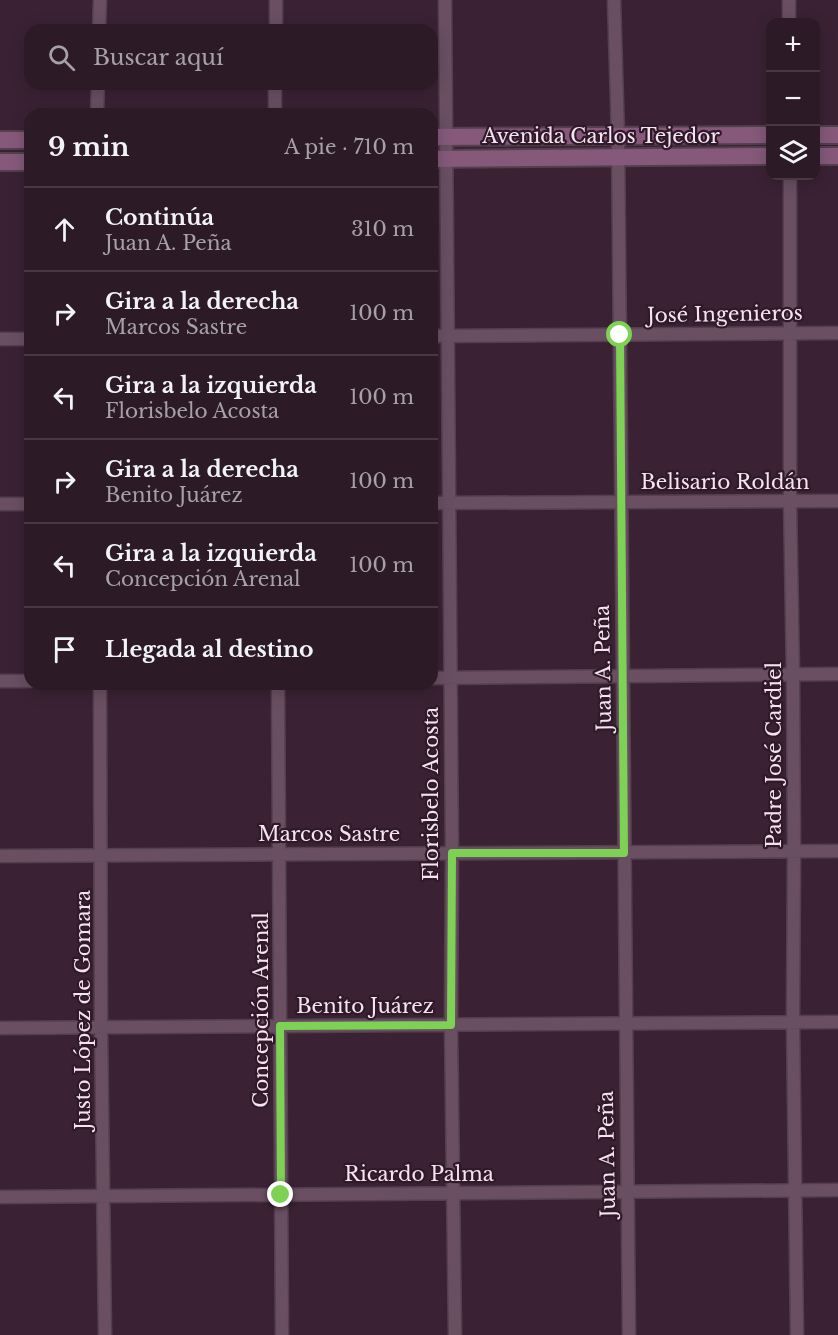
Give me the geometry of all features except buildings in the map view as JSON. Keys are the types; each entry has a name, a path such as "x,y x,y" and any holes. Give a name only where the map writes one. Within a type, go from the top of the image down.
{"main road":[{"name":"Avenida Carlos Tejedor","path":"439,137 766,135"},
{"path":"820,135 838,135"},
{"path":"0,140 24,140"},
{"name":"Avenida Carlos Tejedor","path":"439,159 766,156"},
{"path":"820,156 838,156"},
{"path":"0,162 24,162"}],"street":[{"path":"99,24 100,0"},
{"path":"276,0 276,24"},
{"name":"Florisbelo Acosta","path":"445,0 439,159 448,336 451,1025 455,1335"},
{"name":"Juan A. Peña","path":"614,0 618,136 628,1335"},
{"path":"789,0 789,18"},
{"path":"97,108 98,90"},
{"path":"275,90 275,108"},
{"name":"Padre José Cardiel","path":"790,180 793,1022 797,1335"},
{"name":"José Ingenieros","path":"438,336 838,333"},
{"path":"0,339 24,339"},
{"name":"Belisario Roldán","path":"438,503 838,501"},
{"path":"0,504 24,504"},
{"path":"438,678 838,674"},
{"path":"0,681 24,681"},
{"name":"Justo López de Gomara","path":"100,690 102,855 100,1027 105,1335"},
{"name":"Concepción Arenal","path":"278,690 282,1335"},
{"name":"Marcos Sastre","path":"0,856 838,851"},
{"name":"Benito Juárez","path":"0,1028 838,1022"},
{"name":"Ricardo Palma","path":"0,1197 838,1190"}],"route":[{"path":"281,1195 280,1026 451,1025 452,853 624,853 620,335"}]}
